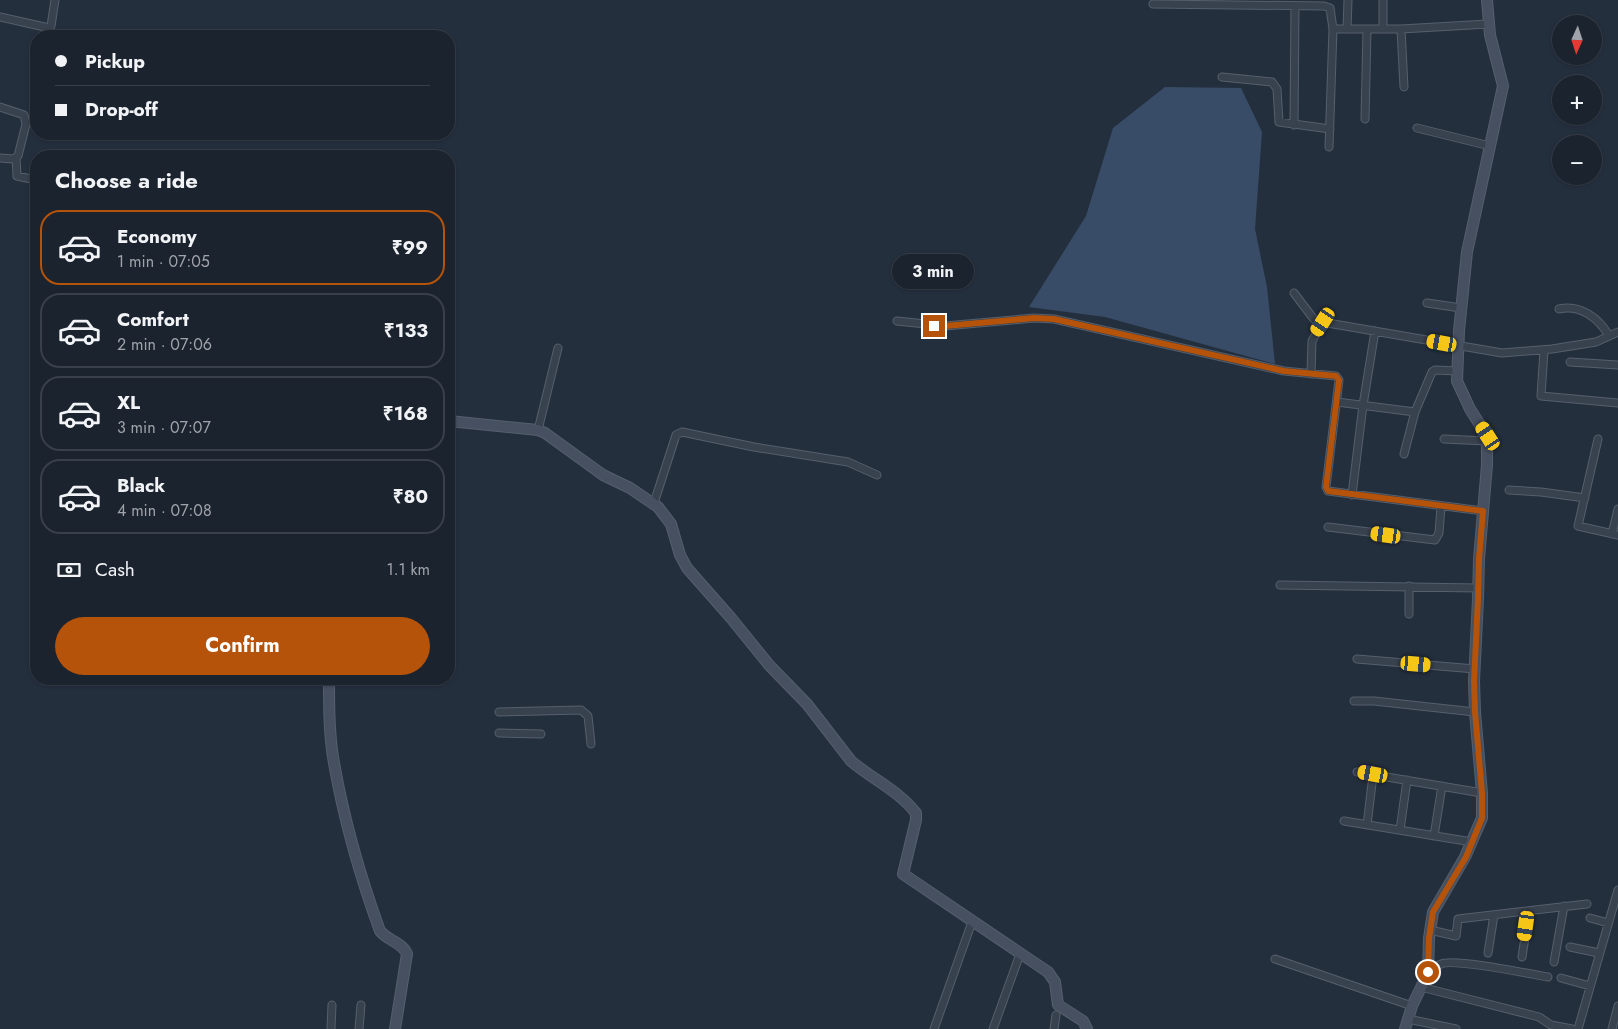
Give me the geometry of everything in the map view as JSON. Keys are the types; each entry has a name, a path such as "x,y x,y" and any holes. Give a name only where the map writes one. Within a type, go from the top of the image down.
{"street":[{"path":"0,16 50,28 55,0"},
{"path":"1347,29 1348,0"},
{"path":"1383,0 1383,29"},
{"path":"1456,1029 1407,1024 1412,1006 1428,972 1433,912 1466,857 1482,818 1482,793 1475,712 1475,669 1479,559 1488,436 1470,409 1457,381 1461,308 1470,239 1503,86 1488,24 1487,0"},
{"path":"1153,4 1324,6 1330,8 1333,29 1329,147"},
{"path":"1294,125 1295,6"},
{"path":"1333,29 1401,29 1488,24"},
{"path":"1365,119 1367,29"},
{"path":"1401,29 1404,86"},
{"path":"1222,77 1272,82 1277,89 1279,122 1330,129"},
{"path":"0,107 24,115 26,118 16,158 17,176 30,179"},
{"path":"1418,128 1490,146"},
{"path":"0,158 16,158"},
{"path":"1294,293 1313,318 1323,322 1502,353 1544,350 1596,342 1615,335 1594,317 1577,310 1565,308 1559,310"},
{"path":"1427,303 1461,308"},
{"path":"897,321 945,326 1034,318 1054,319 1276,370 1337,377 1339,380 1337,402 1326,487 1329,492 1483,511"},
{"path":"1311,374 1312,341 1323,322"},
{"path":"1352,495 1363,405 1375,331"},
{"path":"538,430 558,348"},
{"path":"1544,350 1541,396 1618,402"},
{"path":"1570,362 1618,365"},
{"path":"1404,454 1415,412 1433,370 1458,371"},
{"path":"1337,402 1415,412"},
{"path":"455,422 538,430 604,475 654,503 668,519 680,555 698,582 731,618 769,665 807,704 851,761 890,788 916,812 916,820 904,874 1053,977 1058,1005 1083,1021 1087,1029"},
{"path":"654,503 676,435 682,432 754,447 848,462 877,475"},
{"path":"1444,440 1487,441"},
{"path":"1598,440 1578,526 1615,534 1618,509"},
{"path":"1509,490 1585,498"},
{"path":"1328,527 1435,540 1439,533 1441,507"},
{"path":"1280,585 1478,588"},
{"path":"1409,586 1409,614"},
{"path":"1357,658 1475,669"},
{"path":"329,685 330,738 334,763 360,873 380,931 384,936 404,948 407,954 395,1029"},
{"path":"1354,701 1374,701 1475,712"},
{"path":"499,712 581,710 588,716 590,744"},
{"path":"499,733 541,734"},
{"path":"1357,772 1482,793"},
{"path":"1367,825 1373,774"},
{"path":"1400,830 1407,780"},
{"path":"1434,836 1442,786"},
{"path":"1344,821 1472,842"},
{"path":"1578,1029 1618,890"},
{"path":"1430,930 1456,936 1458,920 1587,904"},
{"path":"1554,962 1564,906"},
{"path":"1522,957 1529,911"},
{"path":"1488,953 1494,915"},
{"path":"1590,918 1608,923"},
{"path":"934,1029 972,922"},
{"path":"1570,947 1599,953"},
{"path":"994,1029 1020,954"},
{"path":"1274,959 1412,1006"},
{"path":"1428,972 1442,963 1451,962 1548,977"},
{"path":"1561,978 1590,986"},
{"path":"1420,987 1539,1017 1551,1025 1572,1029"},
{"path":"359,1029 361,1005"},
{"path":"331,1029 332,1006"},
{"path":"1612,1029 1618,1006"},
{"path":"1054,1029 1056,1015"}],"water":[{"path":"1165,87 1241,88 1262,132 1255,229 1267,287 1275,364 1105,317 1029,307 1086,216 1113,128"}],"route":[{"path":"934,326 1034,318 1054,319 1284,371 1336,376 1339,380 1326,487 1328,491 1483,511 1474,681 1482,818 1466,857 1433,912 1429,938 1428,972"}]}
